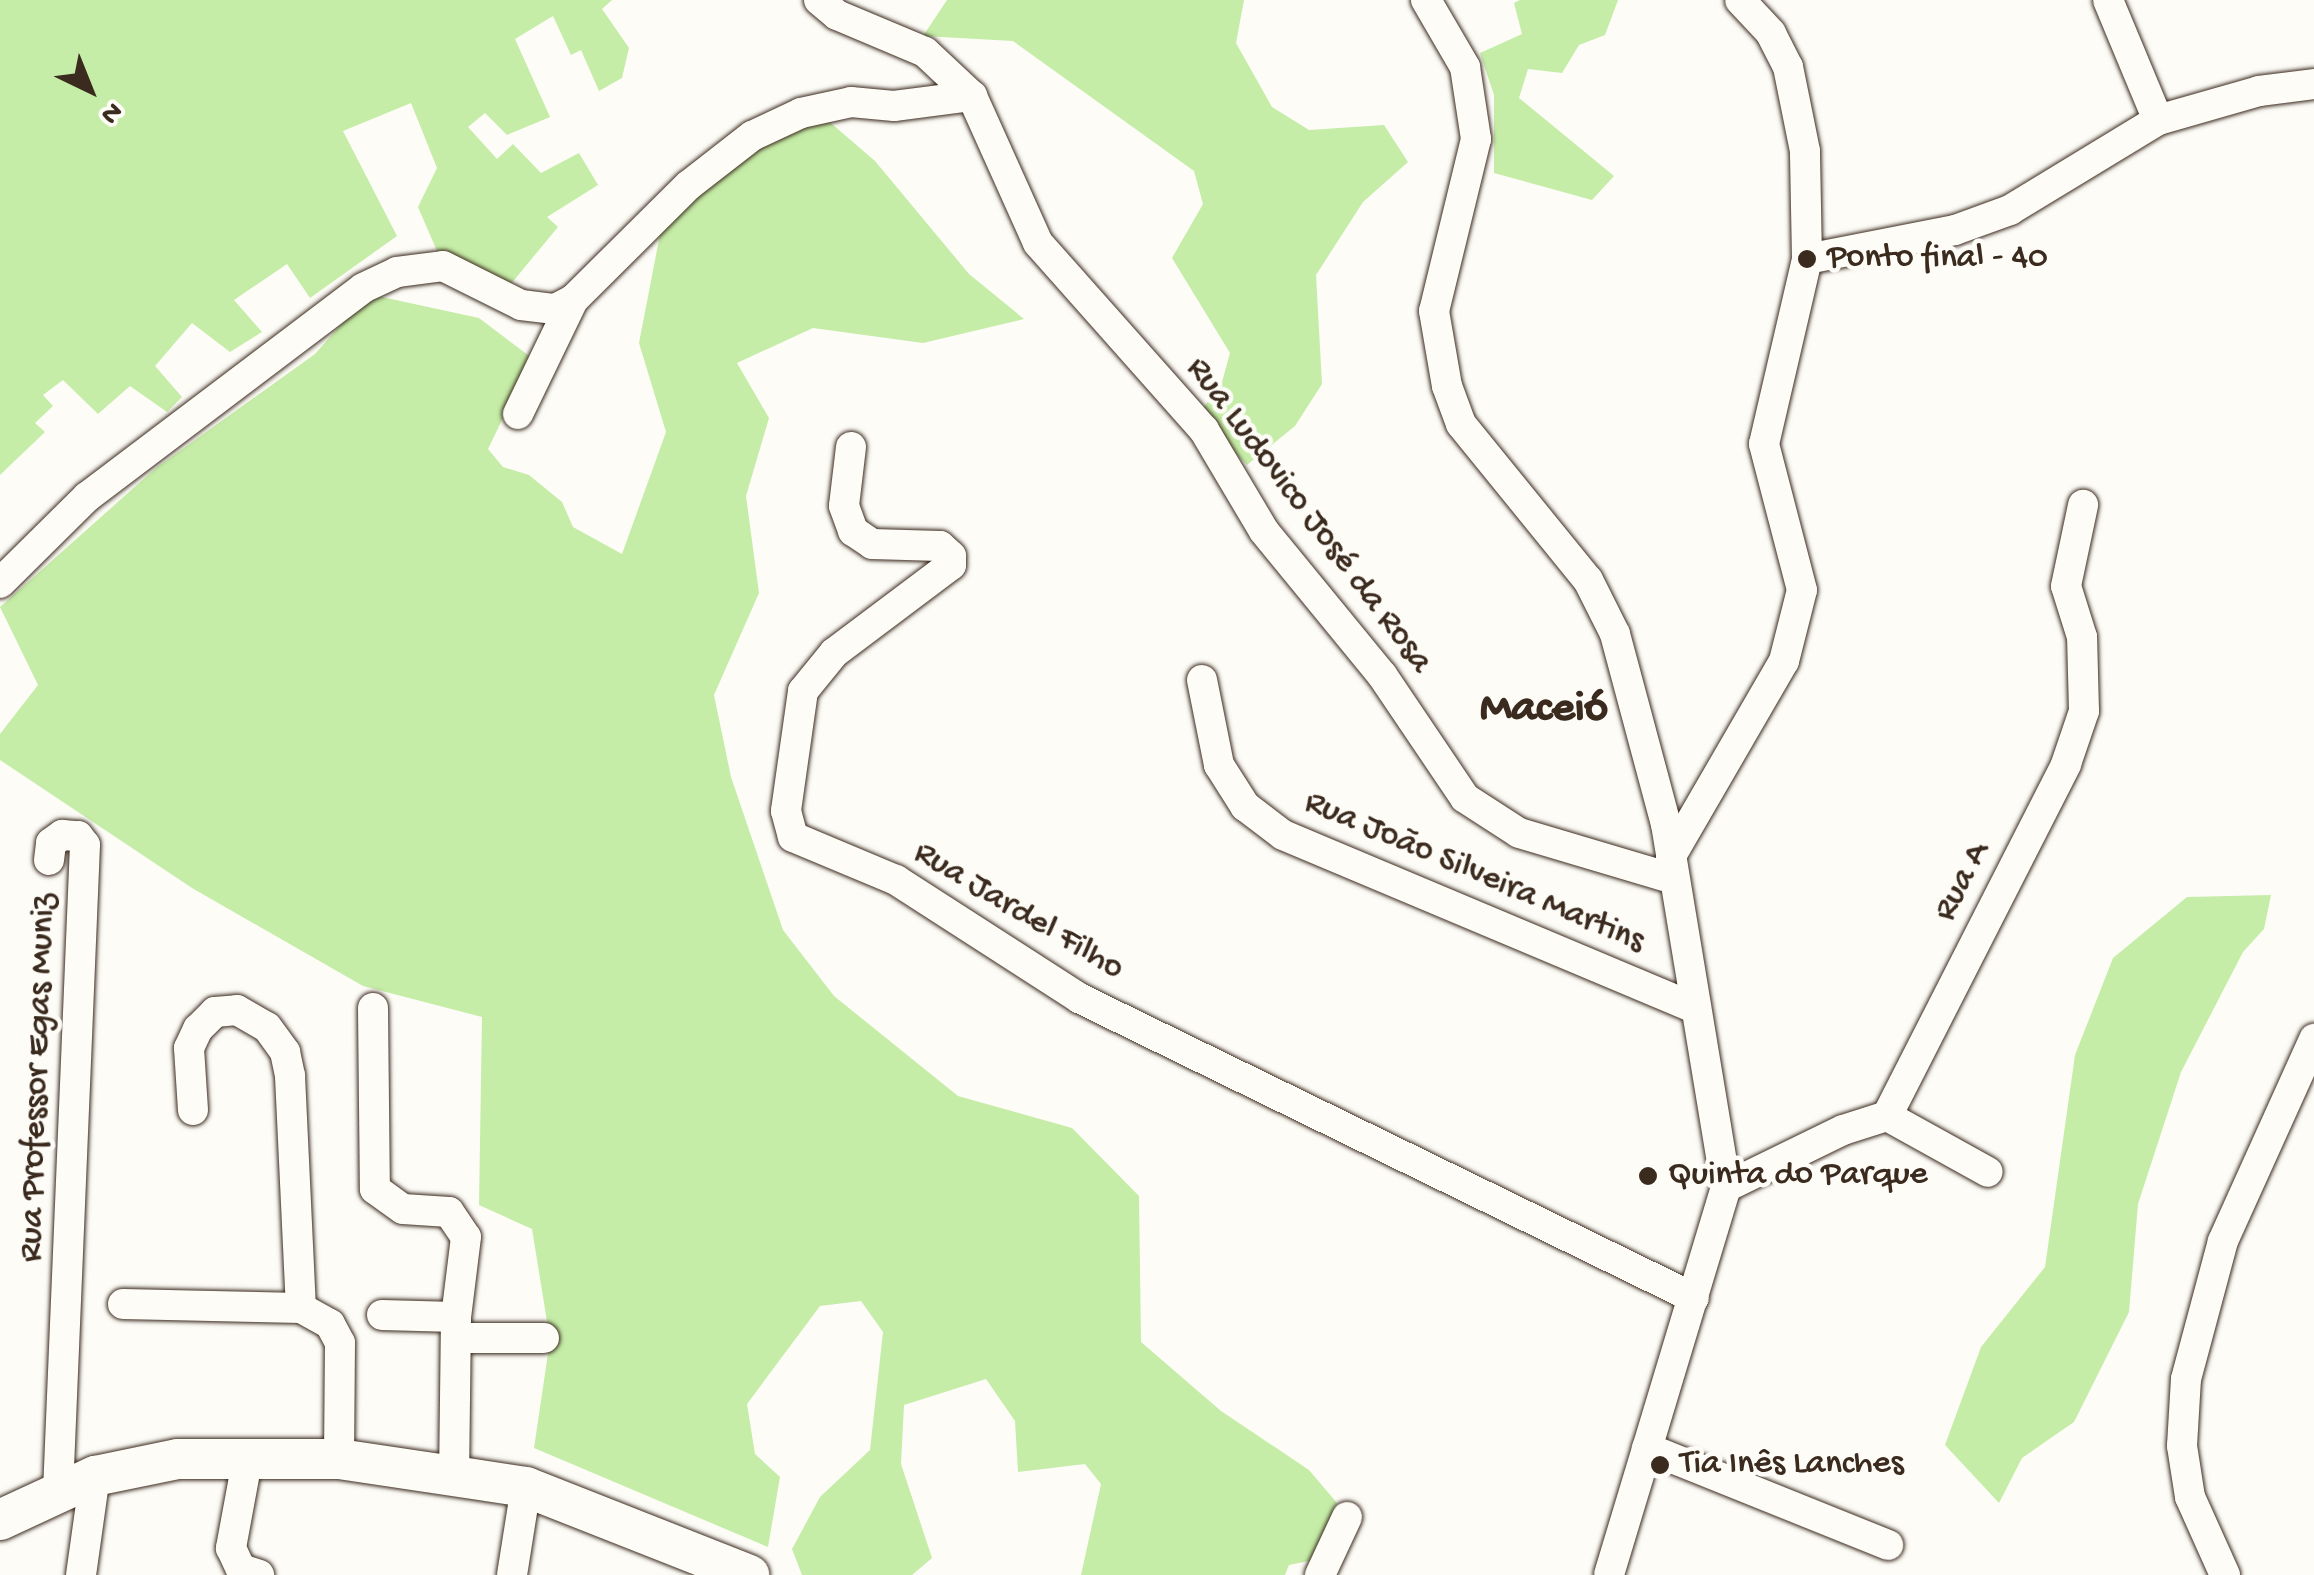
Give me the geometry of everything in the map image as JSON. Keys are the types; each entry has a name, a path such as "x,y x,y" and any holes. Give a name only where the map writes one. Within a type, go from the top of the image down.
{"main road":[{"path":"0,1520 96,1476 178,1458 339,1460 454,1472 526,1487 743,1574"}],"street":[{"name":"Rua Ludovico José da Rosa","path":"818,0 837,16 925,52 972,96 1038,243 1204,430 1264,531 1382,675 1465,798 1519,833 1672,868"},
{"path":"1426,0 1465,67 1476,139 1434,311 1447,386 1461,424 1588,580 1615,634 1646,730 1726,1188 1609,1575"},
{"path":"1672,868 1784,661 1798,621 1802,590 1764,444 1807,259 1800,110 1771,33 1740,0"},
{"path":"2108,0 2158,120"},
{"path":"1807,259 1955,230 2010,210 2158,120 2259,91 2314,84"},
{"path":"518,414 573,300 689,185 752,136 801,113 851,102 894,106 972,96"},
{"path":"0,583 88,496 362,288 423,264 443,266 538,310 573,300"},
{"name":"Rua Jardel Filho","path":"852,447 844,506 853,532 872,544 940,546 951,556 950,565 834,653 803,691 786,812 792,837 896,880 1079,998 1694,1298"},
{"name":"Rua A","path":"1887,1116 2066,764 2084,711 2082,638 2066,586 2067,557 2082,505"},
{"name":"Rua João Silveira Martins","path":"1202,680 1219,764 1245,806 1283,835 1692,1007"},
{"name":"Rua Professor Egas Muniz","path":"49,860 51,842 62,835 78,836 85,845 58,1492"},
{"path":"373,1008 375,1189 404,1208 437,1206 459,1221 466,1237 456,1327 454,1472"},
{"path":"193,1110 189,1048 198,1029 215,1012 237,1010 268,1027 285,1052 290,1076 301,1308"},
{"path":"2225,1575 2190,1497 2182,1446 2186,1379 2222,1241 2314,1040"},
{"path":"1726,1188 1843,1130 1887,1116 1988,1172"},
{"path":"123,1304 301,1308 338,1332 339,1460"},
{"path":"382,1315 544,1338"},
{"path":"1647,1448 1888,1544"},
{"path":"248,1456 232,1557 241,1570 259,1575"},
{"path":"81,1575 96,1476"},
{"path":"512,1575 526,1487"},
{"path":"1320,1575 1347,1517"}],"green space":[{"path":"0,0 612,0 602,9 629,48 622,78 599,91 581,50 571,55 553,16 515,39 550,117 507,135 485,113 468,127 497,159 513,144 541,173 579,153 598,185 547,217 558,227 510,285 440,258 418,207 437,168 411,103 343,131 397,236 310,298 287,264 234,300 262,332 230,352 192,323 155,366 182,397 167,412 130,386 98,414 63,380 43,395 53,406 35,423 45,432 0,475"},
{"path":"947,0 1244,0 1236,43 1272,107 1309,130 1384,125 1408,162 1363,202 1316,275 1322,384 1295,426 1247,465 1198,415 1222,382 1230,353 1172,258 1203,204 1194,171 1013,41 923,36"},
{"path":"1618,0 1605,35 1579,45 1562,73 1528,69 1519,98 1614,176 1592,200 1494,173 1494,95 1480,53 1522,34 1514,3"},
{"path":"825,118 875,161 969,274 1024,319 923,343 813,328 737,363 769,418 746,496 759,593 714,695 731,777 783,930 834,996 958,1096 1072,1128 1139,1196 1141,1342 1221,1411 1309,1470 1337,1503 1319,1559 1289,1565 1285,1575 1081,1575 1101,1484 1085,1464 1018,1472 1015,1421 986,1379 904,1405 901,1464 932,1558 912,1575 802,1575 792,1549 820,1497 870,1450 883,1332 861,1301 820,1306 747,1404 755,1454 780,1477 768,1547 534,1448 550,1340 532,1229 479,1205 482,1017 363,986 192,888 0,760 0,734 38,685 0,607 156,468 315,354 368,294 479,318 532,358 488,449 503,467 529,475 562,502 573,527 622,554 666,432 639,343 662,224 741,145"},
{"path":"2271,895 2264,929 2243,952 2181,1072 2138,1204 2129,1312 2074,1422 2022,1458 1999,1503 1945,1445 1981,1347 2045,1267 2075,1055 2113,958 2187,897"}],"place":[{"name":"Ponto final - 40","path":"1807,259"},
{"name":"Quinta do Parque","path":"1648,1176"},
{"name":"Tia Inês Lanches","path":"1660,1465"}],"district":[{"name":"Maceió","path":"1544,710"}]}
